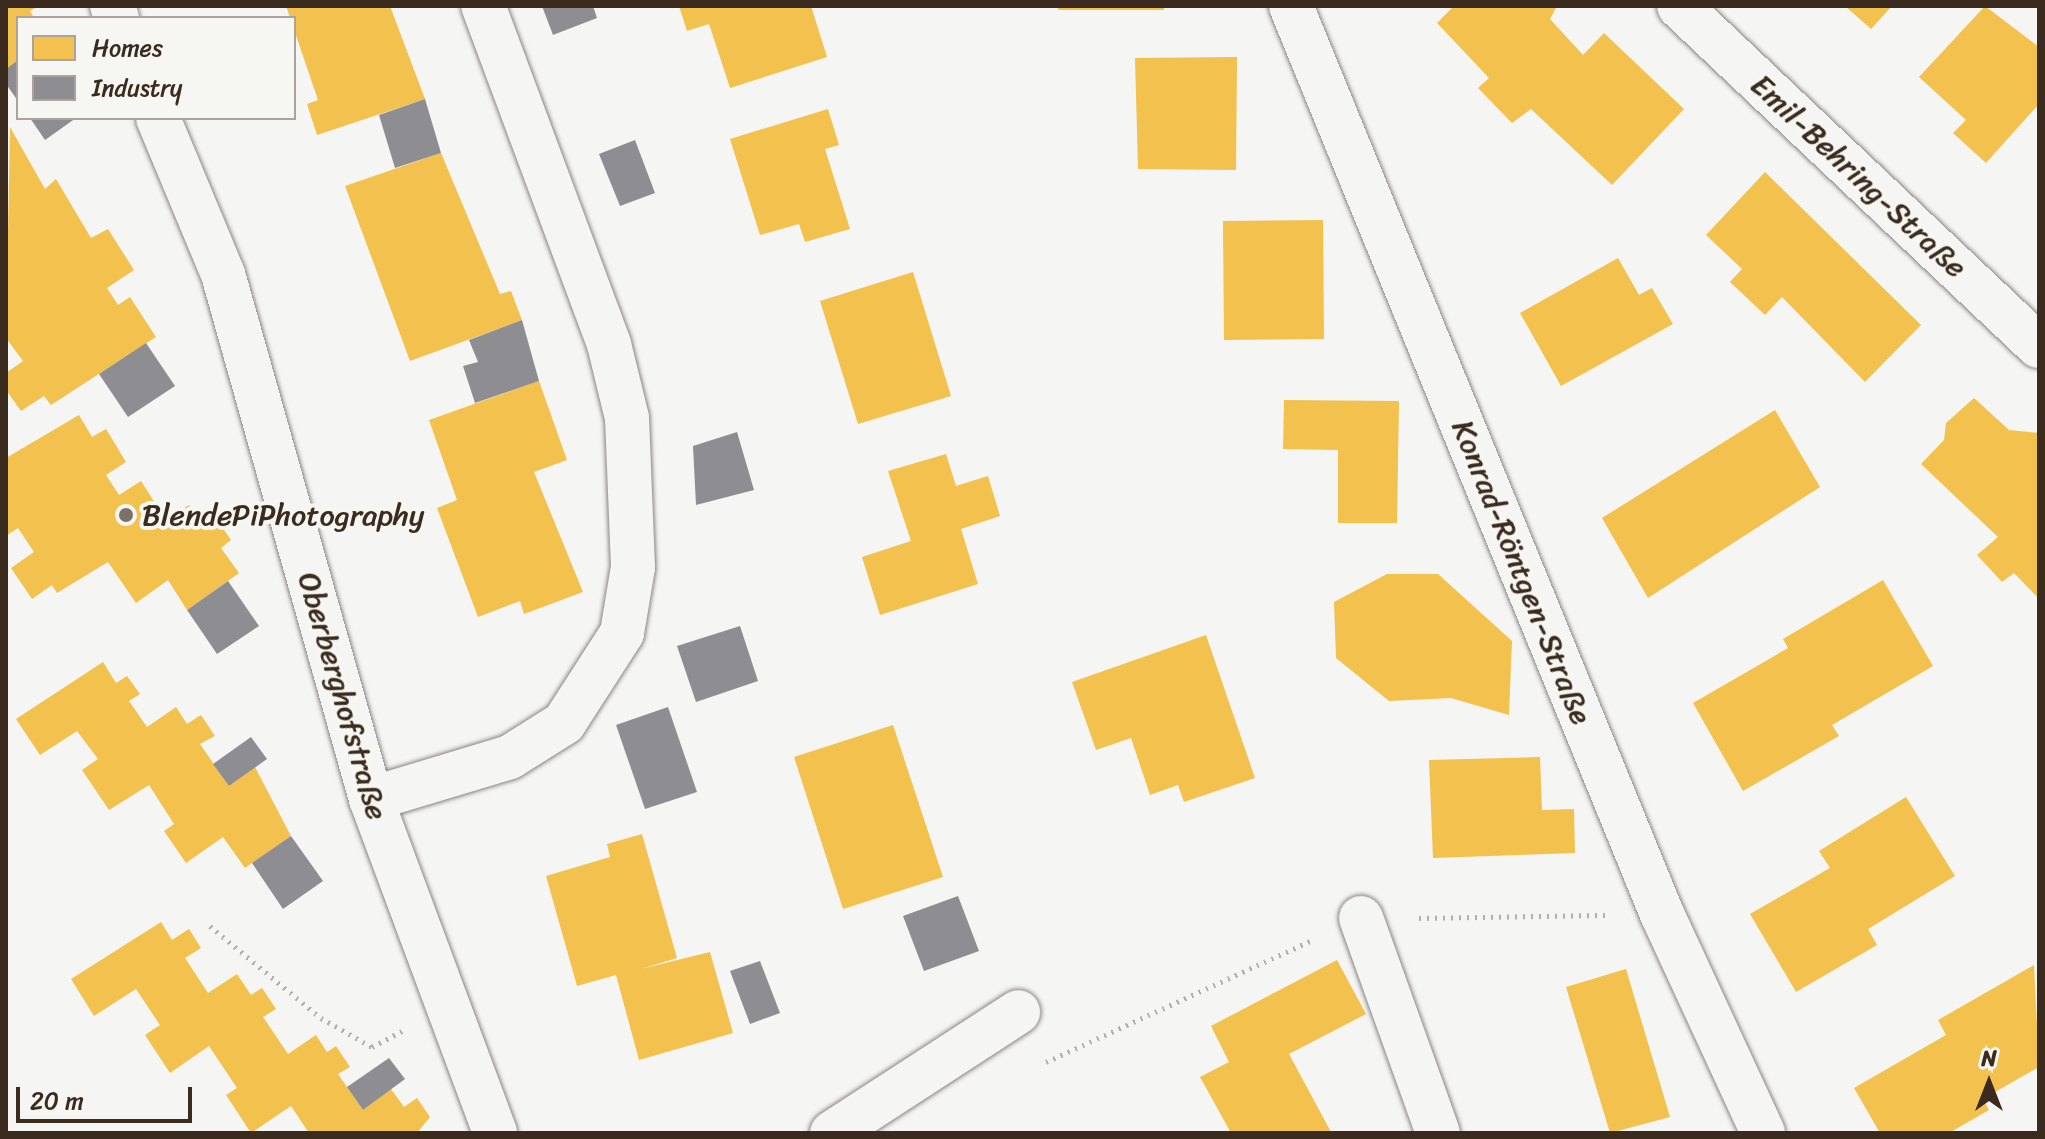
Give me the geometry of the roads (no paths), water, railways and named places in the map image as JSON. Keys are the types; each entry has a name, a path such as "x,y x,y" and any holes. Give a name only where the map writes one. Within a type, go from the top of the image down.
{"street":[{"path":"371,799 510,757 564,723 622,633 633,567 627,418 609,344 483,6"},
{"name":"Konrad-Röntgen-Straße","path":"1291,6 1662,914 1763,1133"},
{"name":"Emil-Behring-Straße","path":"1679,6 2039,346"},
{"name":"Oberberghofstraße","path":"159,120 223,274 371,799 445,1007 495,1133"},
{"path":"1361,918 1438,1133"},
{"path":"832,1133 1018,1012"}],"place":[{"name":"BlendePiPhotography","path":"126,515"}]}
